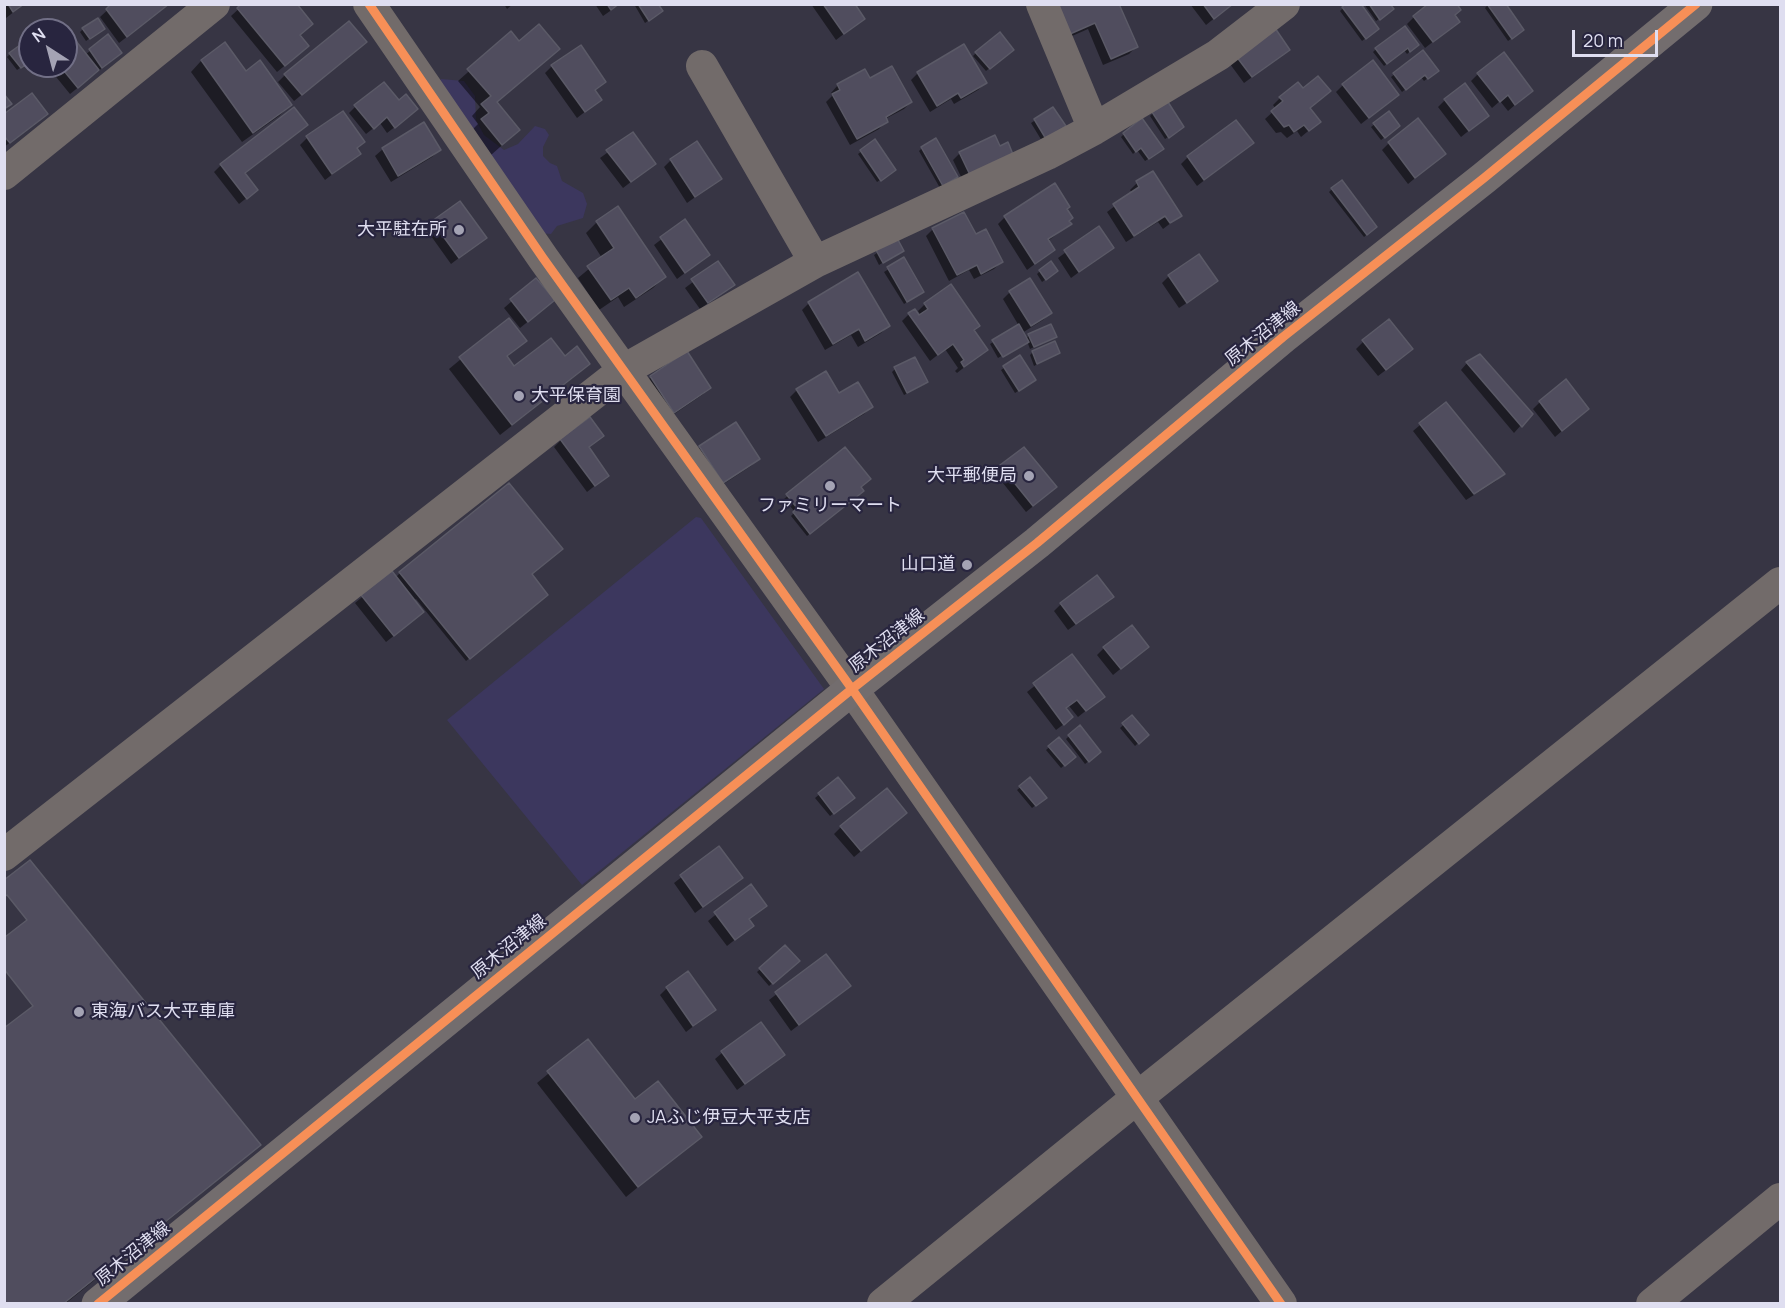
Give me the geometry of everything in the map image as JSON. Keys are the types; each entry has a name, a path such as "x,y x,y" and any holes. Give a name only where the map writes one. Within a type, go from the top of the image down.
{"main road":[{"name":"原木沼津線","path":"98,1304 852,689 1037,543 1283,337 1484,178 1696,4"}],"street":[{"path":"4,174 214,4"},
{"path":"369,4 543,258 852,689 1281,1304"},
{"path":"1042,4 1094,129"},
{"path":"4,855 624,370 815,261 1047,154 1094,129 1194,71 1284,4"},
{"path":"702,66 815,261"},
{"path":"883,1304 1780,583"},
{"path":"1652,1304 1780,1199"}],"shaded area":[{"path":"441,79 464,81 475,96 476,120 484,135 504,150 518,144 535,126 545,129 549,135 543,147 543,156 557,166 562,181 583,193 587,204 583,218 557,226 551,234 539,233 436,86"},
{"path":"696,517 701,518 824,689 582,885 447,720"}],"building":[{"path":"8,4 24,4 13,12"},
{"path":"111,4 169,4 127,37 106,9"},
{"path":"241,4 297,4 313,24 300,35 309,46 285,66 237,8"},
{"path":"607,4 619,4 611,10"},
{"path":"638,4 658,4 663,11 649,21"},
{"path":"823,4 855,4 865,19 844,34"},
{"path":"1057,4 1119,4 1138,47 1111,59 1095,23 1070,34"},
{"path":"1203,4 1233,4 1214,19"},
{"path":"1346,4 1361,4 1379,29 1366,39 1342,7"},
{"path":"1369,4 1390,4 1394,9 1380,20"},
{"path":"1428,4 1457,4 1461,10 1455,15 1460,22 1433,42 1413,16"},
{"path":"1487,4 1506,4 1524,30 1512,39"},
{"path":"98,18 105,29 90,39 82,28"},
{"path":"349,21 367,42 302,95 284,74"},
{"path":"539,24 560,49 497,102 520,130 502,145 481,119 489,113 481,104 491,96 467,69 511,31 519,41"},
{"path":"1405,26 1419,45 1410,52 1408,48 1387,64 1375,48"},
{"path":"1275,28 1290,50 1252,77 1236,56"},
{"path":"1000,32 1014,50 990,69 975,52"},
{"path":"108,34 122,53 102,68 89,49"},
{"path":"225,42 246,71 260,60 292,105 253,133 201,60"},
{"path":"78,44 99,70 78,88 70,78 78,78"},
{"path":"964,44 987,83 961,98 958,93 937,106 917,72"},
{"path":"581,45 606,82 595,90 602,100 585,112 551,65"},
{"path":"18,46 18,64 9,53"},
{"path":"1423,50 1439,71 1428,79 1425,75 1406,90 1393,73"},
{"path":"1504,52 1533,91 1515,105 1508,95 1500,102 1477,73"},
{"path":"1373,60 1399,95 1369,118 1342,84"},
{"path":"892,66 912,102 886,117 888,122 857,139 832,94 840,90 837,84 865,69 870,78"},
{"path":"1318,76 1331,91 1310,108 1321,122 1309,131 1304,125 1294,132 1289,125 1284,127 1271,111 1283,101 1279,97 1298,82 1303,88"},
{"path":"384,82 399,100 406,94 418,109 395,128 387,117 374,129 354,105"},
{"path":"1465,83 1489,116 1469,131 1444,99"},
{"path":"32,93 48,114 10,143 4,136 4,114"},
{"path":"4,94 12,104 4,109"},
{"path":"1168,102 1184,127 1169,138 1152,112"},
{"path":"294,107 308,125 245,173 258,190 247,199 220,164"},
{"path":"1053,107 1066,126 1046,139 1034,119"},
{"path":"343,111 365,142 357,148 361,154 332,174 306,136"},
{"path":"1389,111 1400,126 1385,138 1373,123"},
{"path":"1142,118 1164,149 1149,159 1141,148 1136,152 1123,133"},
{"path":"1418,118 1446,154 1415,178 1388,142"},
{"path":"1236,120 1254,143 1204,180 1187,156"},
{"path":"424,122 441,150 398,176 382,148"},
{"path":"633,132 656,164 631,182 606,150"},
{"path":"995,135 1000,146 1008,142 1014,157 971,177 959,152"},
{"path":"936,138 958,177 943,186 921,147"},
{"path":"875,139 896,170 881,181 860,150"},
{"path":"697,141 722,179 695,197 670,159"},
{"path":"1153,171 1182,216 1170,223 1165,216 1134,236 1113,204 1139,187 1136,181"},
{"path":"1342,180 1377,227 1367,235 1331,188"},
{"path":"1055,183 1070,207 1067,209 1073,218 1069,221 1072,224 1048,239 1055,250 1035,264 1004,216"},
{"name":"大平駐在所","path":"460,201 487,238 459,258 432,221"},
{"path":"618,206 666,277 636,298 629,288 611,300 587,266 614,248 596,221"},
{"path":"964,212 976,234 986,229 1003,262 981,274 977,265 957,275 932,228"},
{"path":"685,219 710,255 685,273 660,237"},
{"path":"1099,226 1114,248 1079,272 1064,250"},
{"path":"897,238 904,251 883,263 876,250"},
{"path":"1199,254 1218,281 1187,303 1168,275"},
{"path":"904,257 924,292 907,302 887,267"},
{"path":"718,261 735,285 708,303 691,279"},
{"path":"1051,261 1058,271 1046,280 1039,270"},
{"path":"858,272 890,326 865,341 859,329 833,344 808,302"},
{"path":"536,278 555,300 528,322 510,299"},
{"path":"1030,278 1052,313 1031,326 1009,291"},
{"path":"951,284 980,326 974,330 988,350 964,367 961,362 964,360 953,344 938,355 908,313 915,309 919,315 928,309 924,303"},
{"name":"大平保育園","path":"509,318 527,341 507,356 514,366 551,338 565,356 577,346 590,364 512,425 459,357"},
{"path":"1389,319 1413,349 1386,370 1362,340"},
{"path":"1019,324 1029,342 1003,357 992,340"},
{"path":"1051,324 1057,337 1034,347 1028,334"},
{"path":"1055,341 1060,353 1037,364 1032,351"},
{"path":"687,351 711,388 674,413 650,376"},
{"path":"1480,354 1533,414 1522,427 1466,362"},
{"path":"1020,355 1036,380 1019,391 1003,366"},
{"path":"915,357 928,382 907,393 894,367"},
{"path":"826,371 839,393 858,382 873,407 826,436 796,389"},
{"path":"1566,379 1589,409 1562,431 1539,401"},
{"path":"1446,402 1505,474 1474,494 1419,423"},
{"path":"590,417 604,436 589,447 609,476 595,486 560,439"},
{"path":"736,422 760,459 723,483 699,446"},
{"path":"845,447 871,479 861,487 864,491 810,534 793,512 797,508 786,494"},
{"name":"大平郵便局","path":"1024,447 1057,487 1033,506 1000,465"},
{"path":"509,483 563,549 532,574 548,595 470,659 399,572"},
{"path":"392,571 424,612 394,636 361,595"},
{"path":"1097,575 1114,597 1076,624 1060,603"},
{"path":"1132,625 1149,647 1121,669 1103,647"},
{"path":"1072,654 1105,697 1086,711 1077,700 1066,708 1073,717 1064,725 1033,683"},
{"path":"1132,715 1149,735 1139,744 1122,723"},
{"path":"1080,725 1101,752 1089,762 1068,735"},
{"path":"1059,737 1076,757 1065,766 1048,746"},
{"path":"838,777 855,798 834,814 818,793"},
{"path":"1030,777 1047,798 1036,806 1019,786"},
{"path":"887,788 907,813 861,851 840,826"},
{"path":"719,846 743,878 703,907 680,875"},
{"name":"東海バス大平車庫","path":"30,860 261,1145 63,1304 4,1304 4,880"},
{"path":"751,884 767,906 749,919 754,926 735,940 714,912"},
{"path":"7,895 27,920 5,937 4,897"},
{"path":"785,945 800,961 773,984 759,968"},
{"path":"826,954 851,986 799,1025 775,992"},
{"path":"4,969 33,1006 4,1028"},
{"path":"688,971 716,1010 693,1026 666,987"},
{"path":"761,1022 785,1055 745,1084 721,1051"},
{"name":"JAふじ伊豆大平支店","path":"588,1039 635,1099 658,1081 702,1137 638,1187 547,1071"}],"cycle path":[{"path":"369,4 543,258 852,689 1281,1304"},
{"path":"98,1304 852,689 1037,543 1283,337 1484,178 1696,4"}],"place":[{"name":"大平駐在所","path":"459,230"},
{"name":"大平保育園","path":"519,396"},
{"name":"大平郵便局","path":"1029,476"},
{"name":"ファミリーマート","path":"830,486"},
{"name":"山口道","path":"967,565"},
{"name":"東海バス大平車庫","path":"79,1012"},
{"name":"JAふじ伊豆大平支店","path":"635,1118"}]}
